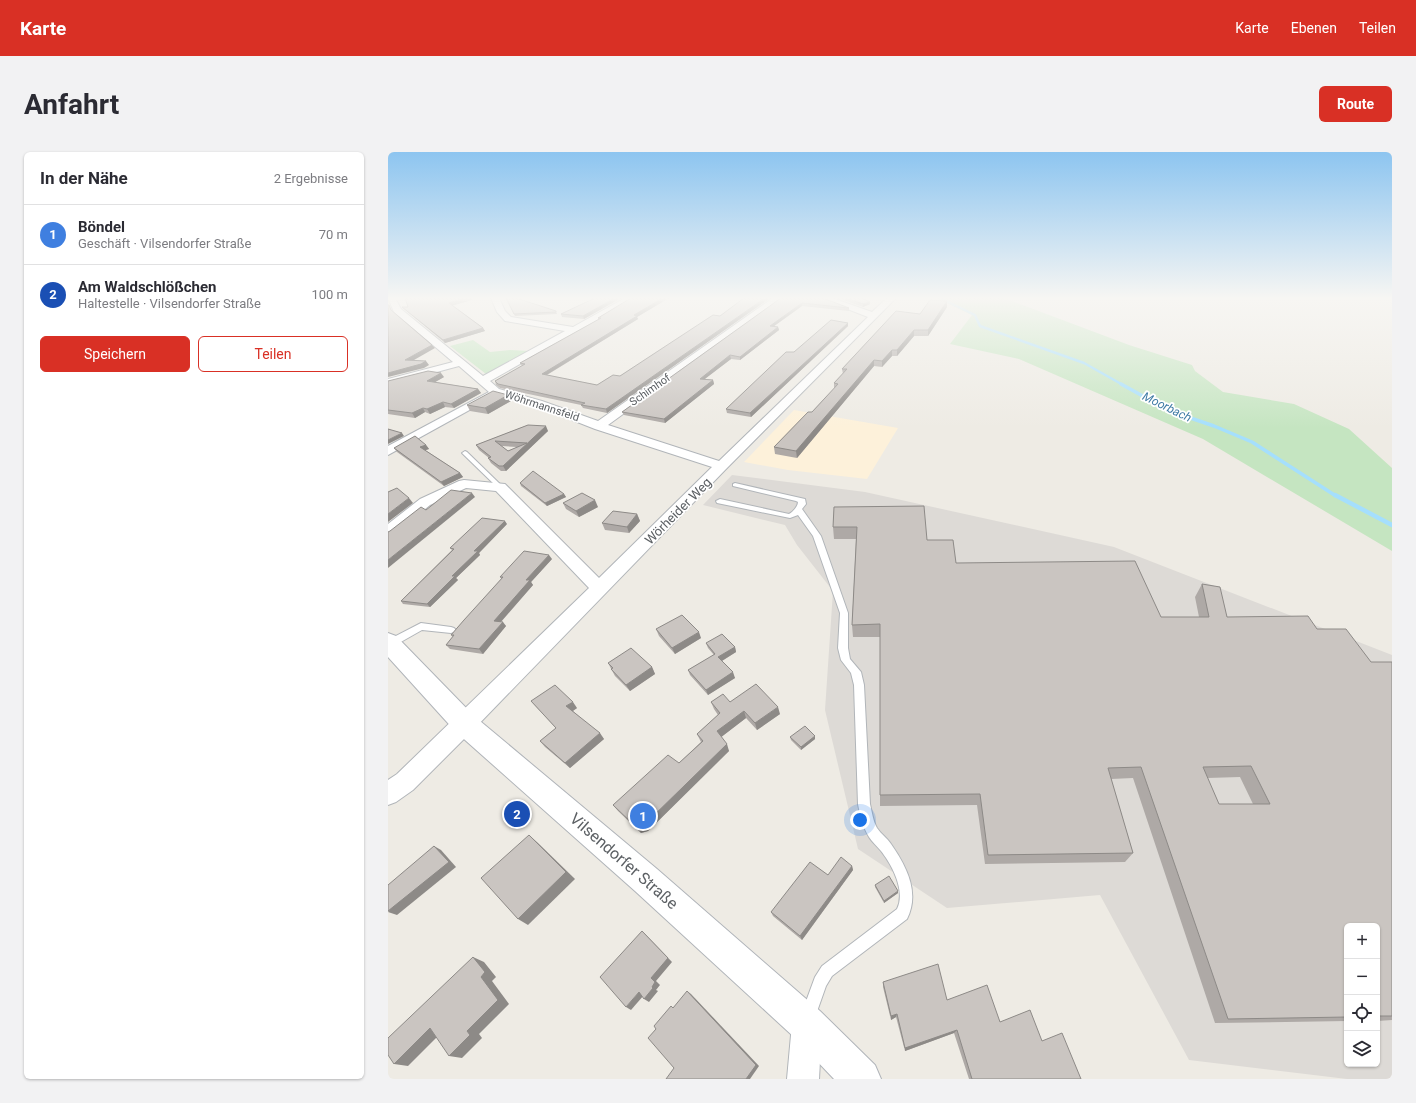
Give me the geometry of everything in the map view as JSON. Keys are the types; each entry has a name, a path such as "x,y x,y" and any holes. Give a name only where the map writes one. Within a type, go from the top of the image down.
{"main road":[{"name":"Vilsendorfer Straße","path":"389,643 465,724 634,869 807,1024 861,1079"}],"street":[{"name":"Wöhrmannsfeld","path":"434,341 495,391 538,403 599,426 721,466"},
{"path":"482,381 554,341"},
{"name":"Schimhof","path":"599,426 718,341"},
{"name":"Wörheider Weg","path":"388,794 405,782 465,724 721,466 848,341"},
{"path":"388,382 460,363"},
{"path":"388,452 495,391"},
{"path":"388,532 424,502 464,484 500,488 542,528 600,589"},
{"path":"803,1079 807,1024"}],"lane":[{"path":"465,453 500,488"},
{"path":"720,501 790,516 802,504 800,500 735,485"},
{"path":"798,509 817,536 844,613 843,648 846,660 856,672 859,685 864,804 868,820 872,832 886,848 899,868 907,897 907,904 902,914 827,972 820,982 807,1024"},
{"path":"389,643 421,626 451,630"}],"shaded area":[{"path":"794,410 898,428 867,479 788,470 744,462"},
{"path":"732,475 865,492 1114,547 1392,655 1392,1079 1347,1079 1189,1060 1100,895 947,908 858,849 825,710 833,591 797,545 785,525 703,505"}],"green space":[{"path":"468,341 475,341 490,352 510,350 529,351 486,374 450,346"},
{"path":"952,341 1119,341 1192,365 1195,371 1223,392 1294,404 1349,429 1392,468 1392,551 1203,439 1019,359 950,344"}],"building":[{"path":"388,341 428,341 432,345 405,360 426,361 421,364 388,373"},
{"path":"559,341 596,341 542,374 597,385 613,375 620,376 673,341 703,341 606,409 581,405 585,403 498,384 495,381 525,364 520,363"},
{"path":"721,341 760,341 740,357 730,355 700,379 713,380 664,419 622,412"},
{"path":"806,341 828,341 750,413 726,409 786,352 794,352"},
{"path":"868,341 904,341 897,350 892,350 882,361 874,360 796,451 774,447 808,412 812,412 838,384 834,383 847,369 842,369"},
{"path":"428,371 441,373 427,381 478,389 451,404 443,402 427,409 423,408 412,413 388,410 388,381"},
{"path":"493,391 508,395 485,408 467,405"},
{"path":"528,425 546,426 503,466 499,466 488,458 491,457 476,445","holes":["495,441 527,443 508,451"]},
{"path":"388,429 402,433 388,440"},
{"path":"415,436 426,445 420,447 460,473 441,482 394,448"},
{"path":"533,471 564,494 545,503 520,483"},
{"path":"397,488 409,498 388,514 388,492"},
{"path":"451,490 472,493 388,560 388,532 421,507 426,510"},
{"path":"582,493 595,500 576,511 563,503"},
{"path":"924,506 927,540 953,540 956,563 1135,561 1161,617 1209,617 1202,584 1220,587 1227,617 1308,616 1317,629 1346,629 1371,662 1392,662 1392,1016 1380,1016 1380,923 1344,923 1344,1017 1228,1019 1141,767 1108,768 1133,853 988,855 980,794 880,795 880,624 852,625 857,527 833,527 834,507","holes":["1251,766 1270,804 1219,804 1203,767"]},
{"path":"613,511 637,514 627,527 602,523"},
{"path":"482,518 505,521 474,551 478,551 452,576 455,576 427,604 401,601 454,549 450,548"},
{"path":"524,551 549,555 526,580 530,580 494,621 503,622 479,649 446,645 454,635 451,635 503,577 500,577"},
{"path":"682,615 699,632 672,648 656,629"},
{"path":"722,634 735,647 718,657 733,672 706,690 688,670 715,654 706,643"},
{"path":"631,648 652,667 626,685 611,669 613,668 608,663"},
{"path":"756,684 778,707 755,723 744,711 717,731 727,744 644,825 636,827 613,805 668,755 679,763 703,741 697,734 720,713 711,702 723,694 730,702"},
{"path":"555,685 573,702 566,706 600,733 565,763 540,741 556,728 531,701"},
{"path":"805,726 815,736 801,747 790,737"},
{"path":"529,835 566,872 518,919 481,878"},
{"path":"434,846 449,862 388,911 388,885"},
{"path":"841,857 852,866 800,936 771,912 810,862 828,875"},
{"path":"889,876 898,891 884,901 875,885"},
{"path":"642,931 668,958 651,978 655,982 652,987 653,988 644,999 639,992 626,1007 600,977"},
{"path":"473,957 485,972 481,977 498,1000 467,1031 470,1035 449,1056 430,1028 394,1064 388,1055 388,1038"},
{"path":"938,964 947,1000 987,985 1000,1022 1030,1010 1042,1041 1062,1033 1081,1079 972,1079 957,1030 905,1048 897,1014 891,1016 883,982"},
{"path":"687,991 756,1065 746,1079 666,1079 674,1068 648,1038 656,1029 654,1026 671,1006 673,1008"}],"waterway":[{"name":"Moorbach","path":"1023,341 1084,363 1123,385"},
{"name":"Moorbach","path":"1121,384 1170,411 1214,426 1252,442 1336,496"},
{"name":"Moorbach","path":"1335,495 1392,525"}],"place":[{"name":"Am Waldschlößchen","path":"517,814"},
{"name":"Böndel","path":"643,816"}]}
